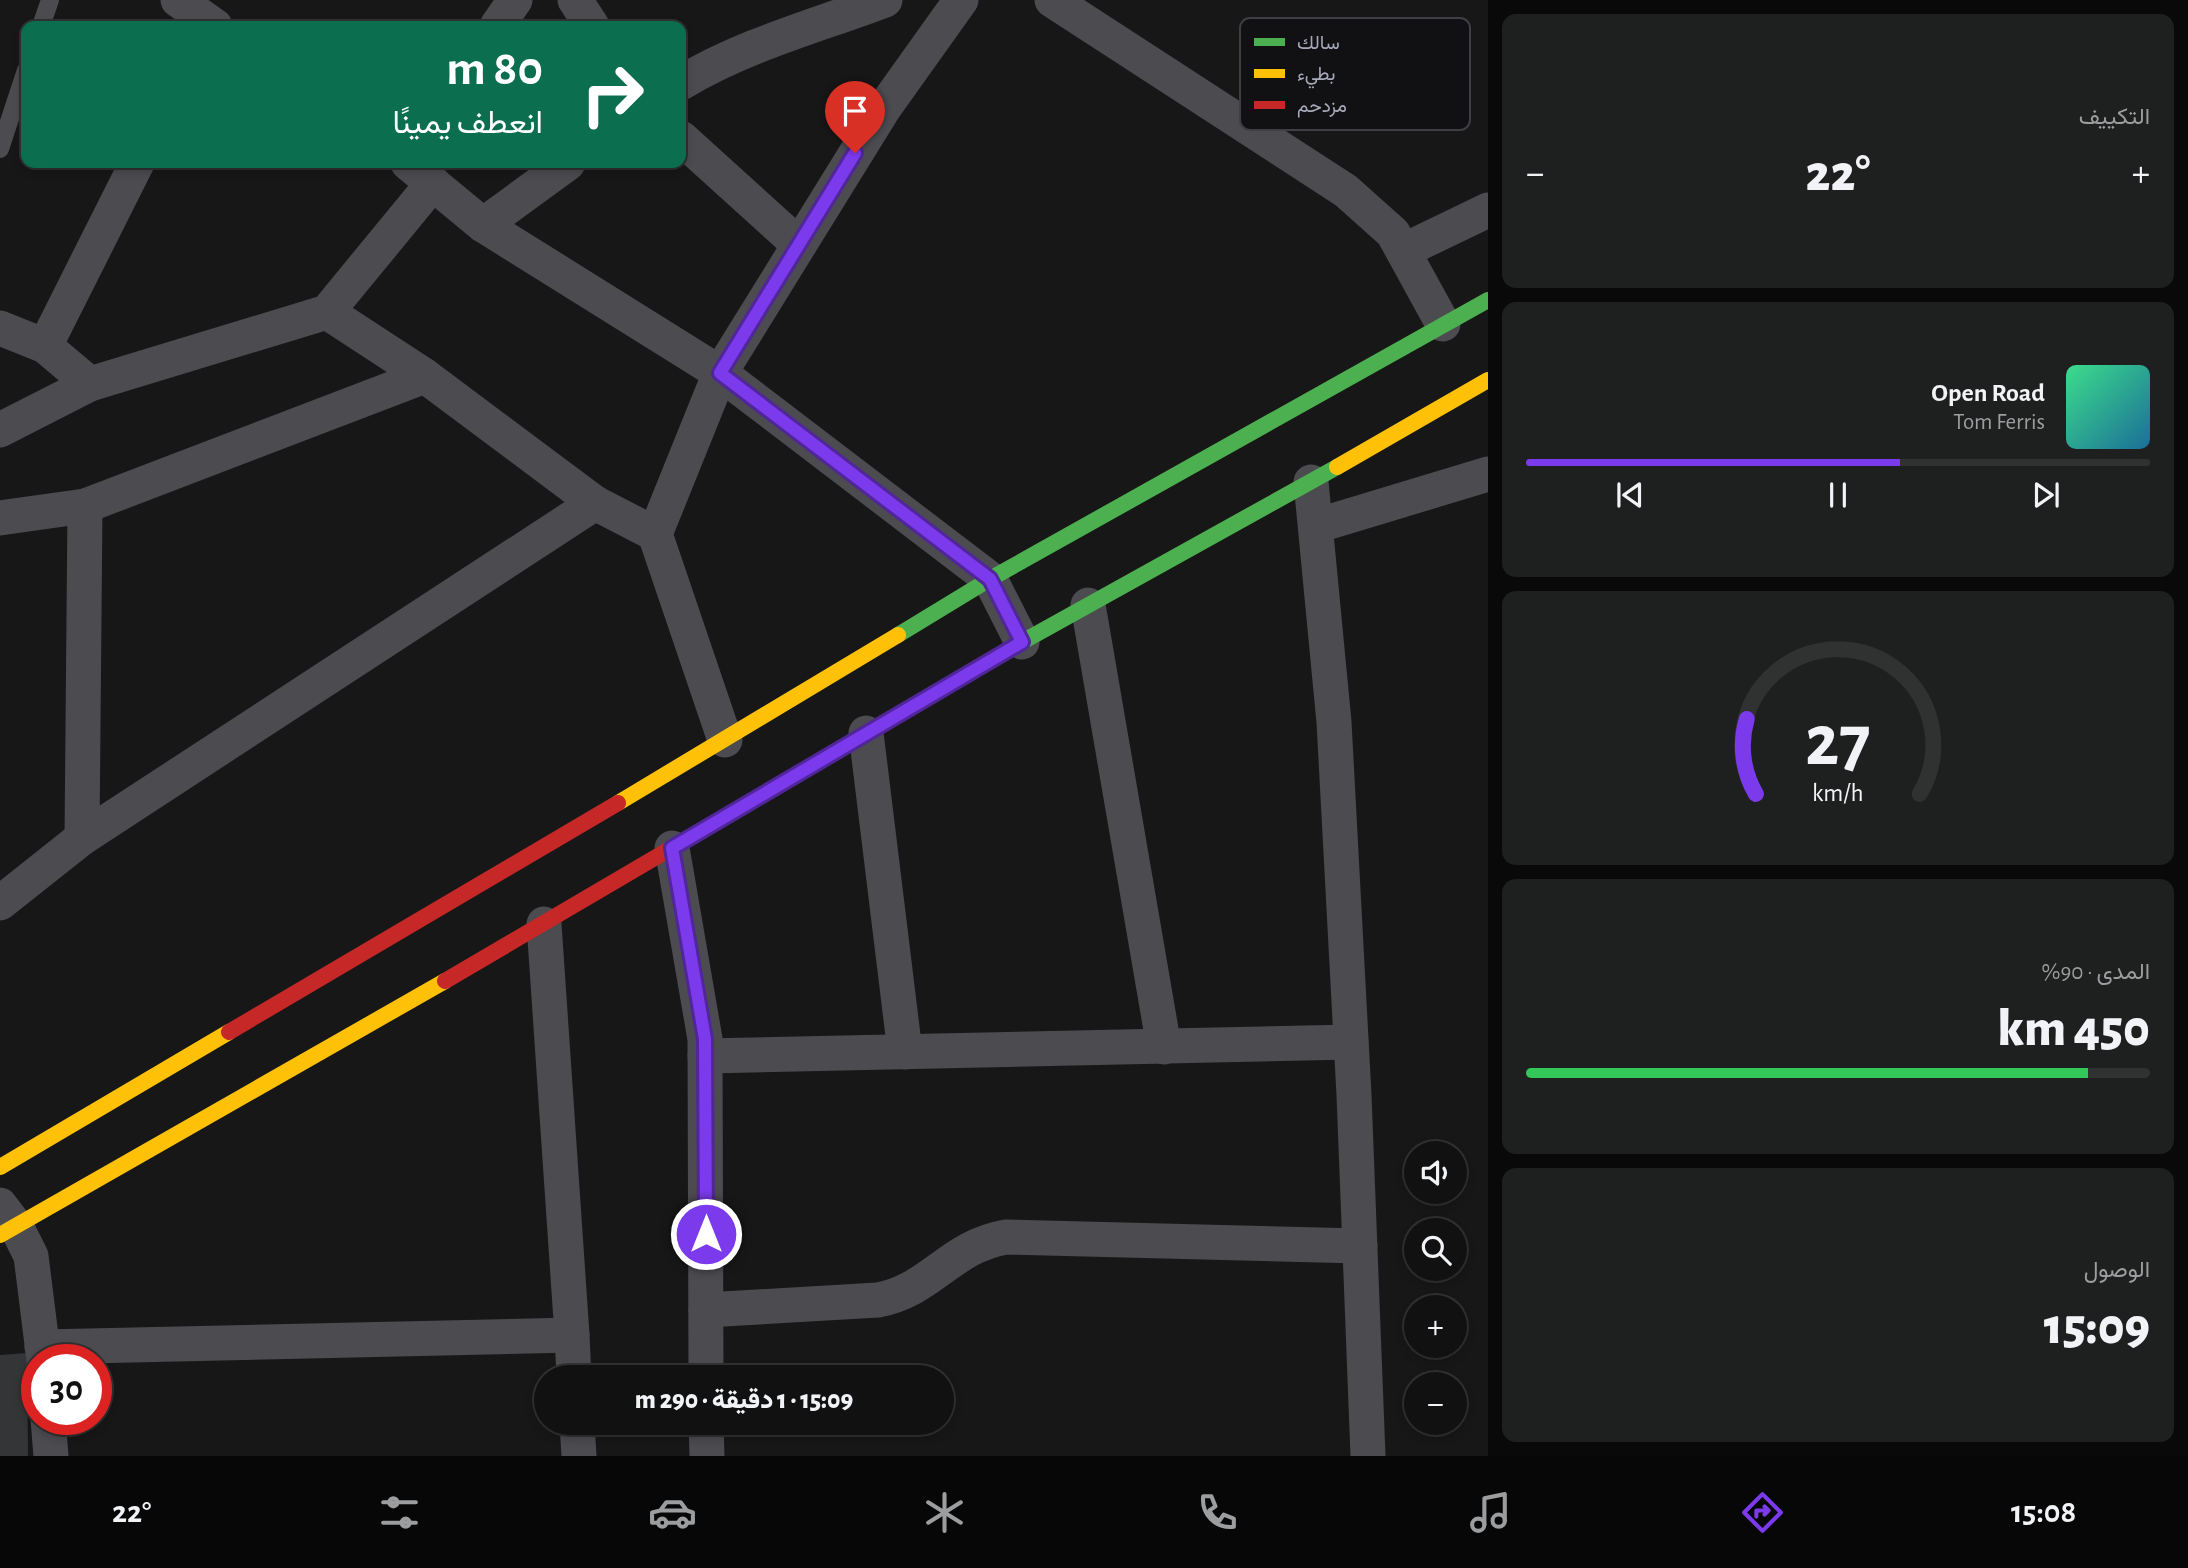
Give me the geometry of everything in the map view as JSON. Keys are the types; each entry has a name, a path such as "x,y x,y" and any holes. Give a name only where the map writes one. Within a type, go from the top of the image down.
{"street":[{"path":"178,0 205,21"},
{"path":"500,21 515,0"},
{"path":"575,0 589,21"},
{"path":"686,80 717,63 774,39 885,0"},
{"path":"725,740 655,534 720,373 884,108 961,0"},
{"path":"1052,0 1240,122"},
{"path":"1252,130 1346,191 1386,226 1403,251 1443,324"},
{"path":"686,143 798,244"},
{"path":"45,346 134,168"},
{"path":"483,225 561,168"},
{"path":"0,430 90,384 327,312 420,173 483,225 720,373 990,579 1022,642"},
{"path":"1403,251 1488,210"},
{"path":"0,1167 725,740 990,579 1488,300"},
{"path":"327,312 425,376 595,503 655,534"},
{"path":"0,328 45,346 90,384"},
{"path":"0,518 85,506 425,376"},
{"path":"42,1344 31,1256 5,1222 544,924 1022,642 1311,482 1488,380"},
{"path":"1316,526 1488,474"},
{"path":"1311,482 1334,722 1352,1042 1368,1456"},
{"path":"0,903 82,838 595,503"},
{"path":"82,838 85,506"},
{"path":"1088,605 1164,1046"},
{"path":"866,733 905,1052"},
{"path":"672,848 705,1039 706,1365"},
{"path":"544,924 573,1365"},
{"path":"705,1056 1352,1042"},
{"path":"706,1310 878,1300 903,1295 967,1248 1006,1237 1360,1246"},
{"path":"112,1351 572,1335"},
{"path":"49,1435 51,1456"},
{"path":"578,1435 579,1456"},
{"path":"706,1435 707,1456"}],"lane":[{"path":"43,21 50,0"},
{"path":"0,149 21,86"}],"building":[{"path":"21,1353 21,1435 28,1435 28,1456 0,1456 0,1355"}],"traffic: fast":[{"path":"898,635 990,579 1488,300"},
{"path":"808,768 1022,642 1337,467"}],"traffic: slow":[{"path":"1337,467 1488,380"},
{"path":"618,803 898,635"},
{"path":"0,1235 445,981"},
{"path":"0,1167 229,1032"}],"traffic: jam":[{"path":"445,981 808,768"},
{"path":"229,1032 618,803"}],"route":[{"path":"706,1234 705,1039 672,848 1022,642 990,579 720,373 855,153"}]}
